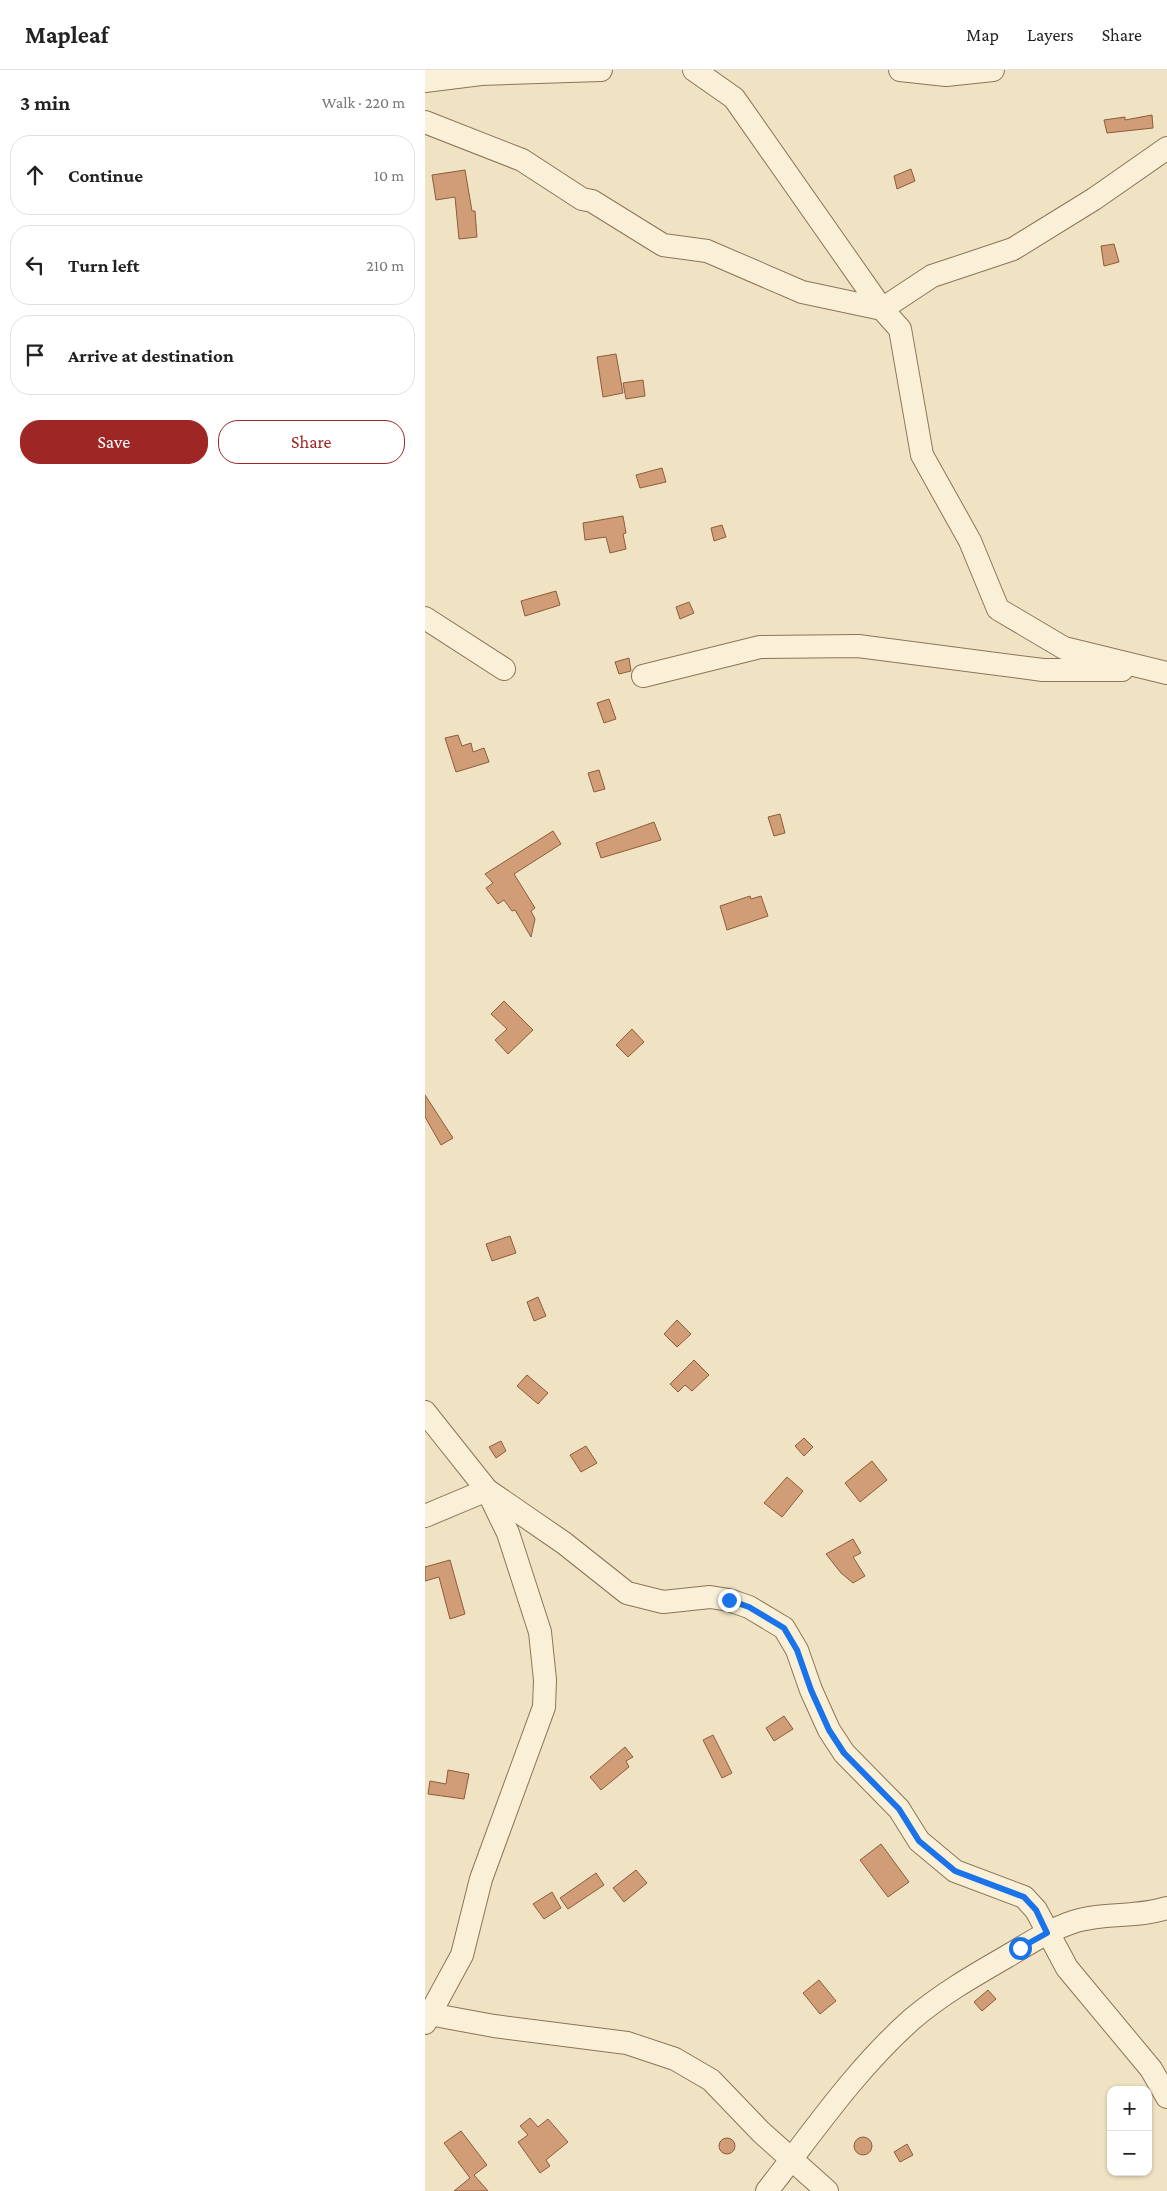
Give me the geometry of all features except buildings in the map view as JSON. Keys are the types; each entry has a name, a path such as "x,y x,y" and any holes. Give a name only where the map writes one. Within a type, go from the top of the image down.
{"street":[{"path":"425,82 481,74 601,70"},
{"path":"694,70 734,98 881,309 900,329 922,455 970,540 998,609 1064,648 1164,670"},
{"path":"900,70 946,74 993,70"},
{"path":"425,122 522,160 582,198 592,201 663,245 707,251 802,292 881,309 932,276 1013,248 1094,200 1167,148"},
{"path":"425,618 504,669"},
{"path":"643,676 770,646 858,646 1043,670 1164,670"},
{"path":"425,1412 487,1490 508,1533 539,1632 545,1680 543,1707 481,1879 462,1955 427,2018 627,2043 675,2059 711,2080 791,2161 827,2191"},
{"path":"425,1516 487,1490"},
{"path":"487,1490 564,1542 627,1593 663,1602 710,1597 729,1600 756,1610 784,1628 797,1650 811,1690 829,1730 844,1753 899,1809 919,1841 955,1871 1024,1897 1036,1910 1067,1968 1151,2069 1167,2097"},
{"path":"767,2191 851,2082 912,2020 941,1997 1047,1933 1074,1922 1099,1917 1138,1915 1167,1908"}],"route":[{"path":"729,1600 749,1607 784,1628 797,1650 811,1690 829,1730 844,1753 899,1809 919,1841 955,1871 985,1884 1024,1897 1036,1910 1047,1933 1020,1948"}]}
